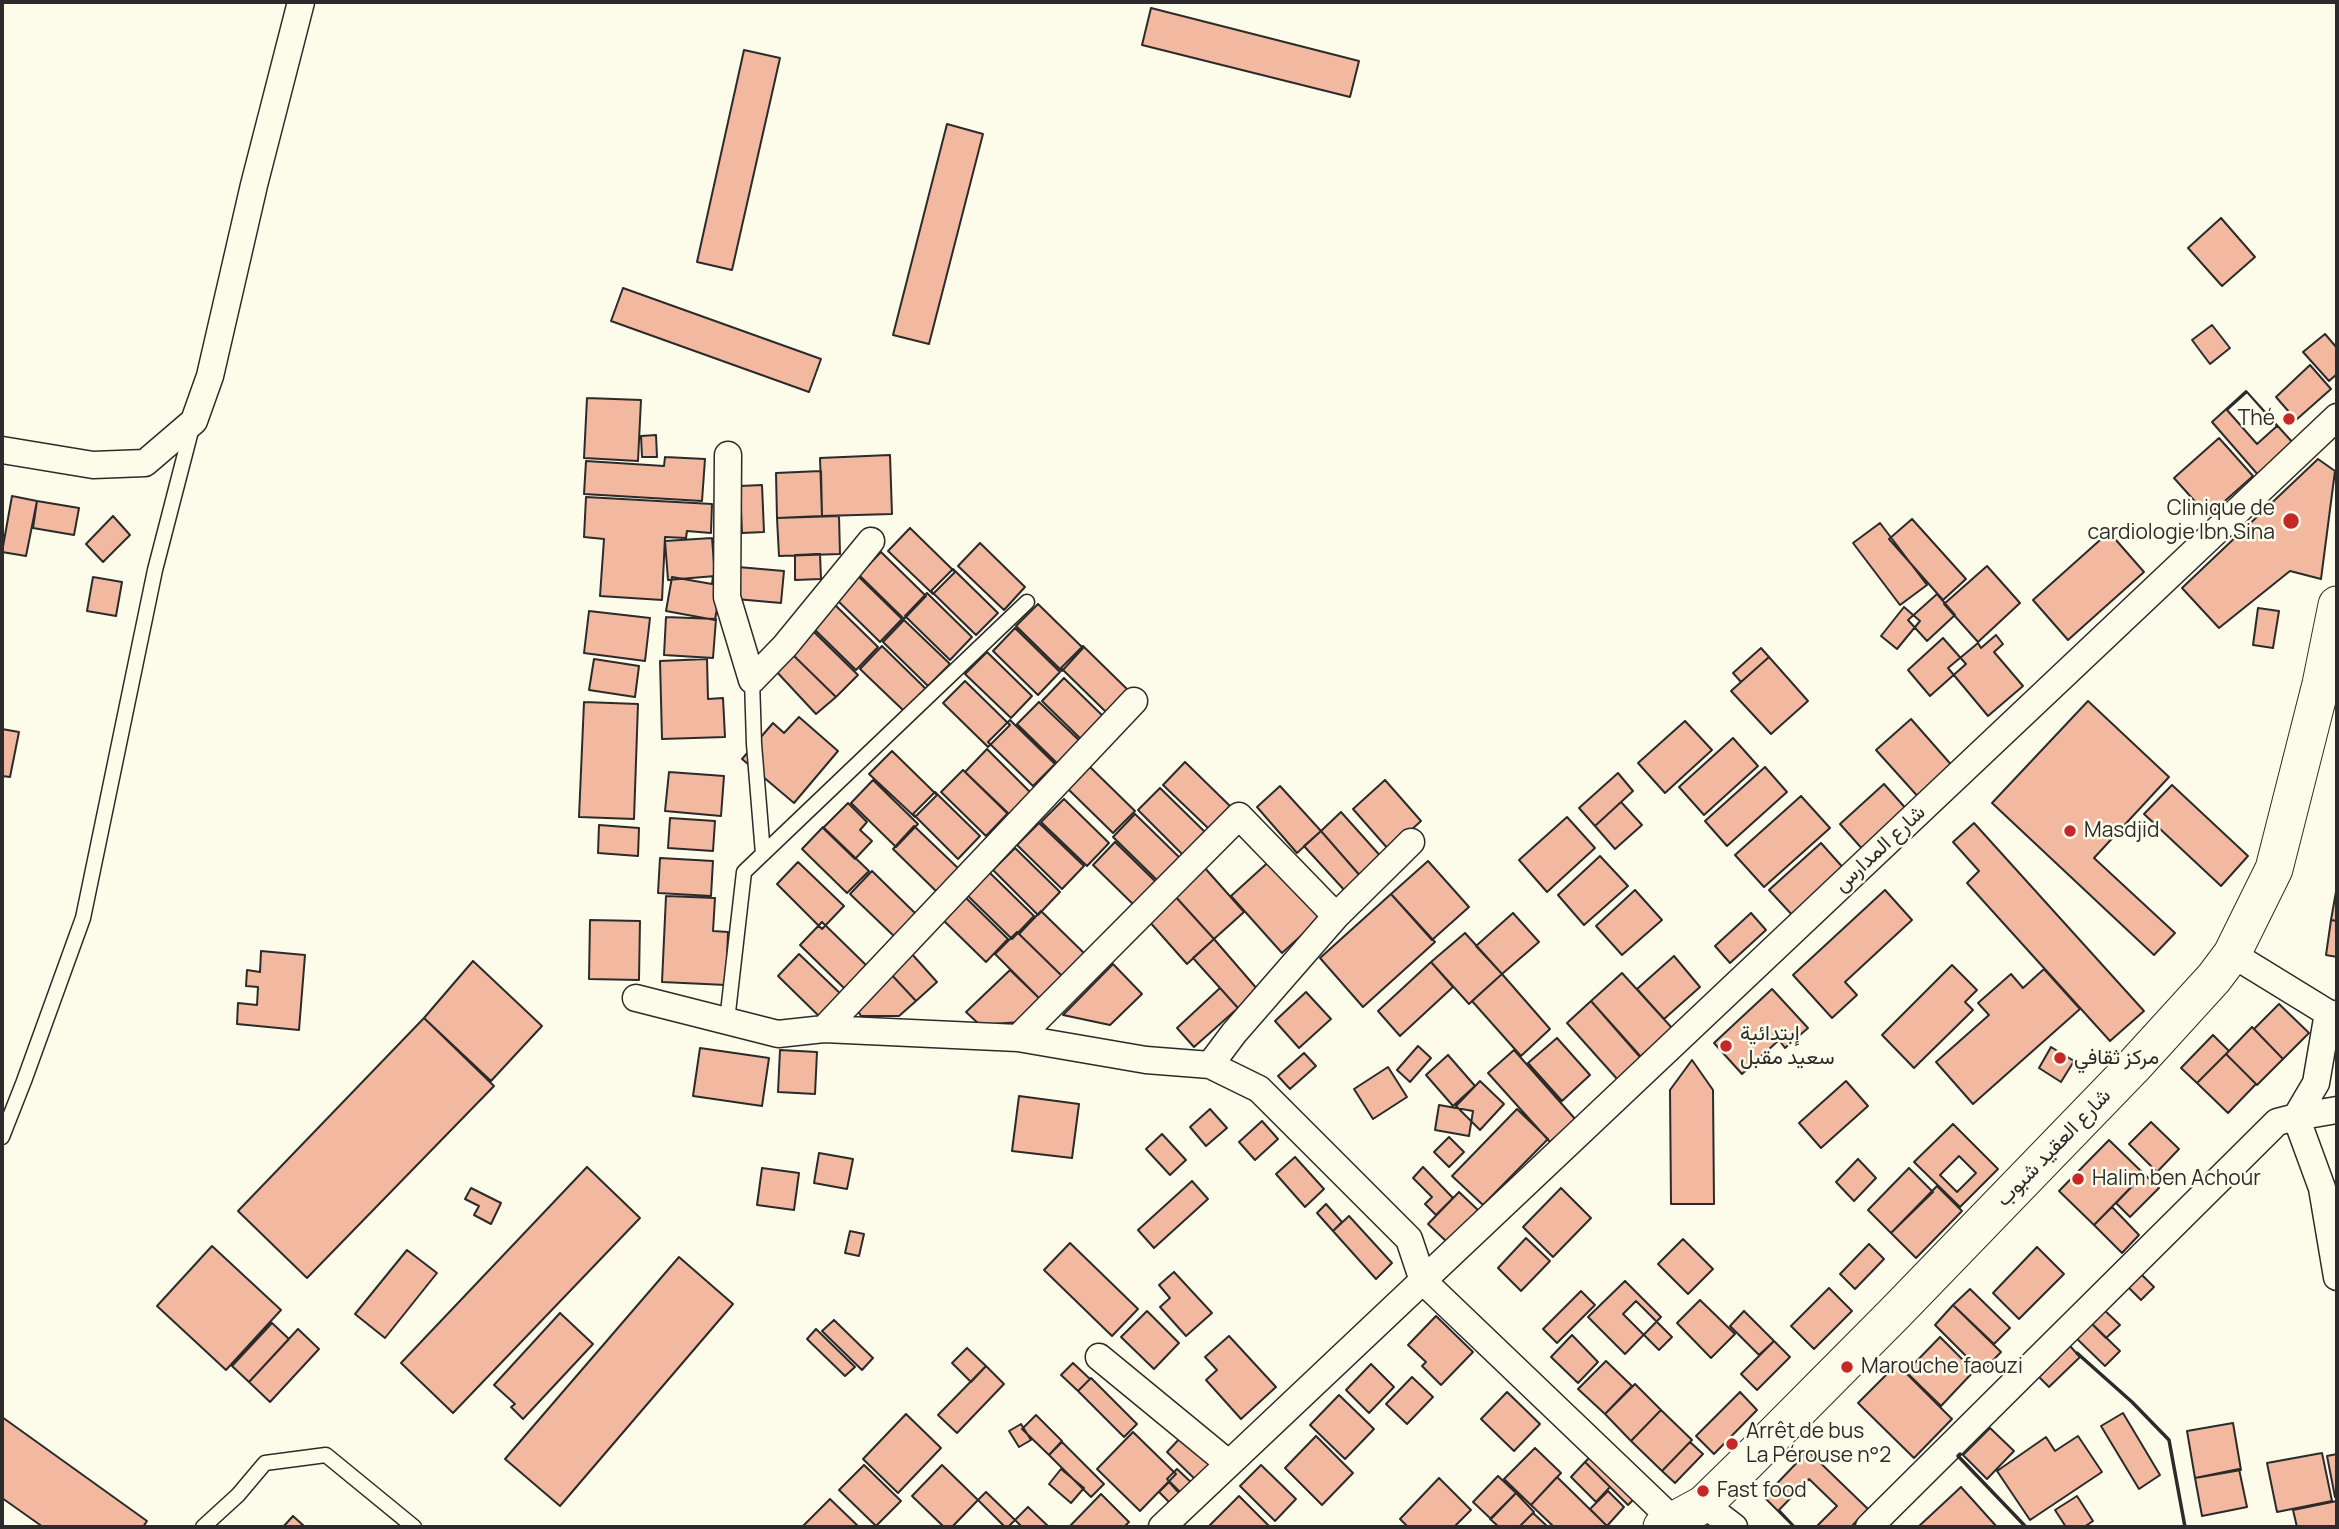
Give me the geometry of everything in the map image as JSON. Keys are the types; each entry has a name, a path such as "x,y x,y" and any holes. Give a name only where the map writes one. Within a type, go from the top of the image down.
{"main road":[{"name":"شارع العقيد شبوب","path":"1680,1517 1896,1312 2132,1068 2214,978 2232,954 2274,869 2321,684 2337,605"}],"street":[{"path":"2,450 93,465 145,463 194,421 210,376 254,185 301,2"},
{"name":"شارع المدارس","path":"1162,1527 2337,417"},
{"path":"728,455 727,597 752,680 785,646 871,541"},
{"path":"824,1029 1134,701"},
{"path":"1018,1038 1239,816 1336,916"},
{"path":"1210,1065 1234,1033 1336,916 1411,842"},
{"path":"2232,954 2332,1014 2316,1083 2296,1117"},
{"path":"636,998 778,1034 824,1029 1018,1038 1146,1060 1210,1065 1259,1089 1409,1239 1423,1281 1680,1517 1734,1527"},
{"path":"1869,1527 2277,1122 2337,1108 2316,1083"},
{"path":"2296,1117 2322,1188 2337,1277"},
{"path":"1099,1357 1228,1463"}],"lane":[{"path":"2,1137 83,918 155,570 194,421"},
{"path":"727,1021 744,872 1027,602"},
{"path":"752,680 763,854"},
{"path":"203,1527 238,1495 265,1463 326,1455 414,1527"}],"building":[{"path":"1151,8 1359,61 1350,97 1142,45"},
{"path":"744,50 780,58 732,270 697,262"},
{"path":"947,124 983,134 929,344 893,335"},
{"path":"2221,218 2255,257 2222,286 2188,248"},
{"path":"623,288 821,359 809,392 611,321"},
{"path":"2212,325 2230,348 2210,364 2192,340"},
{"path":"2325,334 2337,348 2337,374 2329,381 2303,352"},
{"path":"2310,365 2331,389 2296,420 2276,397"},
{"path":"2246,391 2294,444 2259,476 2212,422"},
{"path":"2247,392 2277,426 2257,444 2227,410"},
{"path":"587,398 641,400 638,461 584,458"},
{"path":"656,435 657,457 642,457 641,436"},
{"path":"2219,438 2253,476 2208,516 2174,478"},
{"path":"890,455 892,514 822,516 820,458"},
{"path":"665,457 705,459 702,501 584,494 586,461 664,466"},
{"name":"Clinique de cardiologie Ibn Sina","path":"2318,459 2335,471 2321,579 2290,571 2219,628 2182,588"},
{"path":"821,471 822,516 777,518 776,473"},
{"path":"762,485 764,532 742,533 740,486"},
{"path":"12,496 37,501 26,556 2,552"},
{"path":"586,497 712,504 711,533 687,531 686,538 665,537 662,600 600,596 604,539 584,537"},
{"path":"37,501 79,508 74,535 33,528"},
{"path":"113,516 130,535 103,562 86,544"},
{"path":"839,516 840,554 779,556 777,518"},
{"path":"1912,519 1966,579 1943,600 1889,539"},
{"path":"1880,523 1927,585 1900,605 1853,543"},
{"path":"910,528 955,572 933,594 888,551"},
{"path":"2109,532 2144,572 2068,640 2033,600"},
{"path":"712,538 715,576 668,580 665,541"},
{"path":"980,543 1025,587 1004,610 958,566"},
{"path":"881,552 926,596 904,619 859,575"},
{"path":"820,554 821,579 795,580 795,555"},
{"path":"1987,566 2020,603 1978,642 1944,604"},
{"path":"738,567 784,571 781,603 736,599"},
{"path":"953,569 998,613 976,635 931,591"},
{"path":"857,575 902,619 880,642 835,598"},
{"path":"713,576 722,578 715,620 666,611 672,577 712,584"},
{"path":"93,577 122,582 116,616 87,611"},
{"path":"927,593 972,637 950,660 905,616"},
{"path":"1937,594 1955,615 1927,641 1908,620"},
{"path":"833,603 878,647 856,670 811,626"},
{"path":"1038,604 1083,648 1062,671 1016,626"},
{"path":"1904,607 1920,621 1897,649 1881,636"},
{"path":"2258,608 2279,611 2273,648 2253,645"},
{"path":"589,611 650,618 645,661 584,653"},
{"path":"666,617 716,619 713,658 664,655"},
{"path":"904,620 950,664 928,686 883,642"},
{"path":"1015,628 1060,672 1038,695 993,651"},
{"path":"813,631 858,675 836,697 791,653"},
{"path":"1996,635 2003,644 1994,652 2023,686 1988,716 1948,668 1978,643 1981,648"},
{"path":"1943,638 1966,664 1930,696 1908,670"},
{"path":"882,646 927,690 905,712 860,669"},
{"path":"1083,646 1128,690 1106,712 1061,668"},
{"path":"1761,648 1769,657 1741,682 1733,673"},
{"path":"987,652 1032,696 1011,718 965,674"},
{"path":"791,653 836,697 816,714 775,670"},
{"path":"1769,657 1808,701 1771,734 1731,691"},
{"path":"594,659 639,666 635,697 589,690"},
{"path":"707,659 708,699 723,698 725,737 662,739 660,661"},
{"path":"1064,678 1109,722 1087,745 1042,701"},
{"path":"965,681 1010,725 988,747 943,703"},
{"name":"Masdjid","path":"2088,701 2169,777 2094,858 2175,933 2154,955 1992,803"},
{"path":"584,702 638,704 634,819 579,817"},
{"path":"1039,702 1084,745 1062,768 1017,724"},
{"path":"799,717 838,751 794,803 742,759 773,723 784,733"},
{"path":"1911,719 1955,769 1921,800 1876,750"},
{"path":"1010,720 1055,764 1033,786 988,742"},
{"path":"1685,721 1712,750 1665,793 1638,763"},
{"path":"2,729 19,732 10,777 2,776"},
{"path":"1733,738 1758,766 1704,815 1679,787"},
{"path":"987,749 1032,794 1010,816 965,772"},
{"path":"892,751 937,795 915,817 869,774"},
{"path":"1185,762 1230,806 1209,829 1163,785"},
{"path":"1090,767 1135,811 1113,833 1068,789"},
{"path":"1765,767 1787,792 1727,846 1705,821"},
{"path":"963,770 1008,813 986,836 941,792"},
{"path":"669,772 724,776 721,816 665,811"},
{"path":"1618,773 1633,791 1595,826 1579,808"},
{"path":"873,780 918,824 896,847 851,803"},
{"path":"1385,780 1421,821 1389,850 1353,809"},
{"path":"1884,784 1909,812 1865,852 1840,824"},
{"path":"2172,785 2248,856 2221,886 2144,814"},
{"path":"1280,786 1321,831 1297,853 1257,807"},
{"path":"1160,788 1205,832 1183,855 1138,810"},
{"path":"935,792 980,836 958,859 913,814"},
{"path":"1801,796 1830,828 1764,887 1735,855"},
{"path":"1064,799 1109,843 1087,866 1041,822"},
{"path":"1621,802 1642,825 1615,849 1595,826"},
{"path":"848,803 867,822 860,830 872,841 855,859 823,828"},
{"path":"1341,812 1384,860 1363,879 1321,831"},
{"path":"1135,814 1180,858 1158,881 1113,837"},
{"path":"1567,817 1595,848 1547,892 1519,860"},
{"path":"670,818 715,821 713,851 668,848"},
{"path":"1039,823 1084,866 1062,889 1017,845"},
{"path":"1974,823 2144,1011 2110,1041 1967,883 1979,871 1953,842"},
{"path":"599,825 639,828 638,856 598,853"},
{"path":"914,826 960,870 938,893 893,849"},
{"path":"823,827 869,871 847,893 802,849"},
{"path":"1321,831 1362,878 1346,892 1304,846"},
{"path":"1115,842 1160,886 1138,909 1093,865"},
{"path":"1821,843 1846,871 1794,917 1769,890"},
{"path":"1015,848 1060,892 1038,915 993,870"},
{"path":"1600,856 1628,886 1584,925 1558,895"},
{"path":"1274,857 1325,914 1282,953 1231,896"},
{"path":"660,858 713,861 711,896 658,893"},
{"path":"1428,861 1469,907 1432,940 1391,894"},
{"path":"798,862 844,906 822,929 777,884"},
{"path":"1204,867 1244,912 1214,939 1173,894"},
{"path":"872,871 917,915 896,938 850,894"},
{"path":"989,872 1034,916 1012,939 967,895"},
{"path":"2337,886 2337,921 2331,920"},
{"path":"1635,890 1662,920 1622,955 1596,926"},
{"path":"1885,890 1912,920 1845,982 1857,995 1832,1018 1793,975"},
{"path":"1391,894 1435,942 1363,1007 1320,958"},
{"path":"963,895 1008,939 986,962 941,918"},
{"path":"666,896 715,898 713,931 728,932 726,985 662,982"},
{"path":"1175,896 1214,939 1187,964 1148,920"},
{"path":"1041,911 1086,955 1064,978 1019,934"},
{"path":"1513,913 1539,942 1502,974 1476,946"},
{"path":"1751,913 1766,930 1730,963 1715,946"},
{"path":"590,920 640,921 639,980 589,979"},
{"path":"2331,920 2337,921 2337,957 2326,955"},
{"path":"822,922 867,966 845,989 800,945"},
{"path":"1017,932 1062,976 1040,999 995,954"},
{"path":"1465,933 1502,974 1469,1004 1431,962"},
{"path":"1214,939 1258,990 1238,1008 1193,958"},
{"path":"261,951 305,955 299,1030 237,1024 238,1003 257,1005 258,987 246,986 247,970 260,972"},
{"path":"911,953 937,982 916,1001 889,972"},
{"path":"799,954 845,998 823,1020 778,976"},
{"path":"1674,956 1700,987 1664,1019 1637,989"},
{"path":"473,961 542,1026 491,1081 424,1018"},
{"path":"1431,962 1453,987 1400,1036 1378,1011"},
{"path":"1113,964 1142,994 1110,1025 1063,1015"},
{"path":"1952,965 1977,990 1965,1002 1973,1010 1914,1068 1882,1035"},
{"path":"2044,969 2080,1009 1973,1104 1936,1062 1989,1015 1978,1003 2011,974 2023,988"},
{"path":"1010,970 1040,999 1020,1022 980,1025 966,1012"},
{"path":"889,972 916,1001 899,1016 861,1016 855,1006"},
{"path":"1622,973 1672,1028 1640,1057 1591,1001"},
{"path":"1502,974 1550,1029 1521,1056 1472,1001"},
{"path":"1220,988 1238,1008 1194,1047 1177,1028"},
{"path":"1772,989 1808,1028 1785,1048 1779,1040 1742,1074 1714,1043"},
{"path":"1306,992 1331,1019 1299,1048 1275,1021"},
{"path":"1591,1001 1642,1058 1618,1080 1567,1023"},
{"path":"2279,1004 2309,1033 2283,1059 2254,1029"},
{"path":"424,1018 494,1086 307,1278 238,1211"},
{"path":"2252,1027 2283,1059 2257,1085 2226,1054"},
{"path":"2213,1035 2229,1051 2197,1083 2181,1068"},
{"path":"1557,1038 1590,1075 1562,1101 1528,1063"},
{"path":"1418,1046 1431,1058 1410,1082 1397,1070"},
{"path":"2051,1047 2074,1061 2061,1082 2039,1068"},
{"path":"700,1048 769,1058 762,1106 693,1096"},
{"path":"780,1050 817,1052 815,1094 778,1092"},
{"path":"1514,1050 1576,1120 1550,1142 1488,1073"},
{"path":"1304,1053 1316,1066 1290,1089 1278,1076"},
{"path":"2226,1054 2256,1084 2228,1113 2197,1083"},
{"path":"1448,1055 1475,1086 1453,1106 1426,1075"},
{"path":"1692,1060 1713,1090 1714,1204 1671,1204 1670,1090"},
{"path":"1388,1067 1407,1097 1373,1119 1354,1089"},
{"path":"1480,1081 1504,1104 1480,1130 1456,1106"},
{"path":"1846,1081 1868,1106 1821,1148 1799,1123"},
{"path":"1019,1096 1079,1104 1072,1158 1012,1151"},
{"path":"1439,1105 1473,1111 1469,1136 1435,1130"},
{"path":"1210,1109 1227,1128 1206,1146 1190,1127"},
{"path":"1517,1109 1548,1139 1483,1205 1452,1176"},
{"path":"1262,1121 1278,1139 1255,1160 1239,1142"},
{"path":"2151,1122 2179,1149 2157,1172 2129,1144"},
{"path":"1953,1124 1998,1169 1960,1207 1914,1162"},
{"path":"1162,1134 1186,1160 1170,1175 1146,1149"},
{"path":"1449,1137 1464,1152 1449,1167 1434,1152"},
{"path":"2109,1140 2144,1174 2094,1225 2059,1191"},
{"path":"819,1153 853,1159 847,1189 814,1183"},
{"path":"1959,1156 1976,1173 1957,1192 1940,1175"},
{"path":"1295,1157 1324,1189 1305,1207 1276,1174"},
{"path":"1858,1159 1876,1178 1854,1201 1836,1182"},
{"path":"587,1167 640,1218 453,1413 401,1363"},
{"path":"1423,1167 1453,1198 1436,1215 1425,1204 1432,1197 1413,1178"},
{"path":"762,1168 799,1173 794,1210 757,1205"},
{"path":"1909,1168 1933,1192 1891,1233 1868,1210"},
{"path":"2144,1174 2159,1188 2130,1217 2116,1203"},
{"path":"1192,1181 1208,1199 1154,1248 1138,1230"},
{"path":"1937,1186 1962,1211 1916,1258 1891,1233"},
{"path":"471,1188 501,1203 491,1224 474,1215 479,1206 465,1199"},
{"path":"1561,1188 1591,1218 1553,1257 1523,1227"},
{"path":"1459,1192 1478,1210 1447,1242 1428,1224"},
{"path":"1326,1204 1342,1222 1333,1231 1317,1213"},
{"path":"2112,1207 2139,1235 2122,1253 2094,1225"},
{"path":"1349,1216 1392,1263 1376,1279 1333,1231"},
{"path":"850,1231 864,1234 859,1256 845,1253"},
{"path":"1526,1238 1550,1261 1521,1291 1498,1268"},
{"path":"1683,1239 1713,1269 1688,1294 1658,1264"},
{"path":"1070,1243 1138,1309 1112,1336 1044,1270"},
{"path":"1869,1244 1884,1259 1855,1289 1840,1274"},
{"path":"212,1246 281,1310 226,1370 157,1306"},
{"path":"2037,1247 2064,1274 2019,1319 1993,1293"},
{"path":"407,1250 437,1273 385,1338 355,1314"},
{"path":"679,1257 733,1304 560,1506 505,1459"},
{"path":"2138,1271 2154,1287 2141,1300 2125,1284"},
{"path":"1174,1272 1212,1313 1186,1336 1160,1307 1170,1298 1159,1285"},
{"path":"1625,1281 1661,1317 1625,1354 1588,1317"},
{"path":"1829,1288 1852,1311 1814,1349 1791,1326"},
{"path":"1970,1289 2010,1328 1994,1344 1953,1305"},
{"path":"1581,1291 1595,1305 1557,1343 1543,1329"},
{"path":"1700,1300 1735,1334 1711,1358 1677,1323"},
{"path":"1636,1301 1672,1337 1659,1350 1623,1314"},
{"path":"1953,1305 2001,1352 1982,1372 1935,1325"},
{"path":"2101,1307 2120,1325 2106,1338 2088,1320"},
{"path":"1147,1311 1179,1343 1154,1369 1121,1337"},
{"path":"1744,1311 1774,1341 1759,1355 1730,1326"},
{"path":"560,1313 593,1344 523,1419 511,1407 515,1404 494,1385"},
{"path":"1436,1316 1473,1352 1441,1385 1422,1366 1426,1362 1408,1345"},
{"path":"834,1320 873,1358 862,1370 822,1331"},
{"path":"2088,1320 2120,1351 2105,1366 2073,1335"},
{"path":"272,1323 289,1339 249,1382 232,1366"},
{"path":"298,1329 319,1349 270,1402 249,1382"},
{"path":"816,1329 855,1367 845,1376 807,1339"},
{"path":"1572,1335 1598,1362 1578,1383 1551,1357"},
{"path":"1229,1336 1276,1387 1241,1419 1206,1380 1217,1370 1205,1357"},
{"path":"1940,1337 1974,1371 1941,1406 1906,1372"},
{"path":"1774,1341 1790,1357 1757,1390 1741,1374"},
{"path":"2070,1346 2080,1357 2049,1387 2039,1377"},
{"path":"967,1348 986,1366 971,1382 952,1363"},
{"path":"1606,1361 1632,1386 1605,1414 1578,1389"},
{"path":"1073,1363 1090,1379 1078,1391 1061,1375"},
{"path":"1371,1364 1394,1387 1369,1413 1346,1390"},
{"path":"1897,1364 1952,1419 1914,1458 1858,1403"},
{"path":"986,1366 1004,1384 957,1433 938,1415"},
{"path":"1412,1377 1433,1397 1407,1424 1386,1404"},
{"path":"1091,1378 1137,1424 1124,1437 1078,1391"},
{"path":"1635,1384 1661,1410 1631,1441 1605,1414"},
{"path":"1507,1392 1540,1424 1514,1451 1481,1419"},
{"path":"1740,1392 1757,1410 1714,1454 1696,1436"},
{"path":"1339,1395 1374,1429 1345,1459 1310,1425"},
{"path":"1661,1410 1692,1440 1662,1471 1631,1441"},
{"path":"2123,1413 2160,1475 2139,1489 2101,1426"},
{"path":"906,1414 941,1448 898,1493 863,1459"},
{"path":"1036,1415 1062,1441 1049,1455 1022,1429"},
{"path":"2,1417 147,1521 143,1527 43,1527 2,1498"},
{"path":"2233,1423 2241,1470 2195,1478 2187,1431"},
{"path":"1021,1424 1031,1440 1019,1447 1009,1431"},
{"path":"1990,1428 2014,1451 1987,1479 1963,1455"},
{"path":"1133,1432 1176,1474 1140,1511 1097,1469"},
{"path":"1182,1436 1214,1467 1199,1483 1167,1452"},
{"path":"1316,1436 1353,1473 1322,1505 1285,1468"},
{"path":"2078,1436 2102,1472 2030,1520 1997,1471 2046,1437 2055,1451"},
{"path":"1062,1442 1104,1484 1091,1497 1049,1455"},
{"path":"1690,1442 1703,1454 1675,1483 1662,1471"},
{"path":"1535,1448 1561,1473 1531,1505 1504,1479"},
{"path":"1808,1451 1868,1509 1851,1527 1794,1527 1764,1497"},
{"path":"1594,1453 1638,1495 1628,1505 1585,1462"},
{"path":"2322,1453 2332,1501 2277,1512 2267,1463"},
{"path":"2337,1454 2337,1496 2335,1497 2327,1456"},
{"path":"1585,1462 1610,1487 1596,1502 1571,1477"},
{"path":"864,1465 901,1501 876,1526 839,1490"},
{"path":"942,1465 978,1500 952,1527 944,1527 912,1496"},
{"path":"1261,1465 1296,1499 1275,1521 1240,1486"},
{"path":"1061,1469 1084,1488 1071,1503 1049,1484"},
{"path":"1177,1469 1194,1485 1184,1496 1167,1479"},
{"path":"2239,1469 2247,1507 2202,1516 2195,1478"},
{"path":"1498,1476 1516,1493 1491,1519 1473,1502"},
{"path":"1557,1477 1607,1526 1554,1527 1531,1505"},
{"path":"1439,1478 1471,1510 1454,1527 1408,1527 1400,1519"},
{"path":"1809,1479 1837,1506 1816,1527 1795,1527 1779,1510"},
{"path":"1169,1482 1181,1495 1171,1504 1159,1492"},
{"path":"1961,1487 1997,1527 1918,1527"},
{"path":"1608,1491 1624,1507 1607,1526 1590,1509"},
{"path":"986,1492 1015,1520 1008,1527 978,1500"},
{"path":"1516,1493 1534,1512 1519,1527 1499,1527 1490,1519"},
{"path":"1101,1494 1129,1522 1124,1527 1069,1527"},
{"path":"1239,1496 1270,1527 1208,1527"},
{"path":"2077,1496 2093,1521 2084,1527 2066,1527 2055,1510"},
{"path":"830,1499 859,1527 802,1527"},
{"path":"2337,1501 2337,1527 2297,1527 2293,1510"},
{"path":"1028,1507 1049,1527 1022,1527 1015,1520"},
{"path":"1533,1513 1548,1527 1519,1527"},
{"path":"293,1516 305,1527 283,1527"}],"wall":[{"path":"2077,1353 2132,1402 2169,1440 2185,1527"},
{"path":"1960,1454 1958,1456 2026,1527"}],"place":[{"name":"Thé","path":"2289,419"},
{"name":"Clinique de cardiologie Ibn Sina","path":"2291,521"},
{"name":"Masdjid","path":"2070,831"},
{"name":"إبتدائية سعيد مقبل","path":"1726,1046"},
{"name":"مركز ثقافي","path":"2060,1058"},
{"name":"Halim ben Achour","path":"2078,1179"},
{"name":"Marouche faouzi","path":"1847,1367"},
{"name":"Arrêt de bus La Pérouse n°2","path":"1732,1444"},
{"name":"Fast food","path":"1703,1491"}]}
